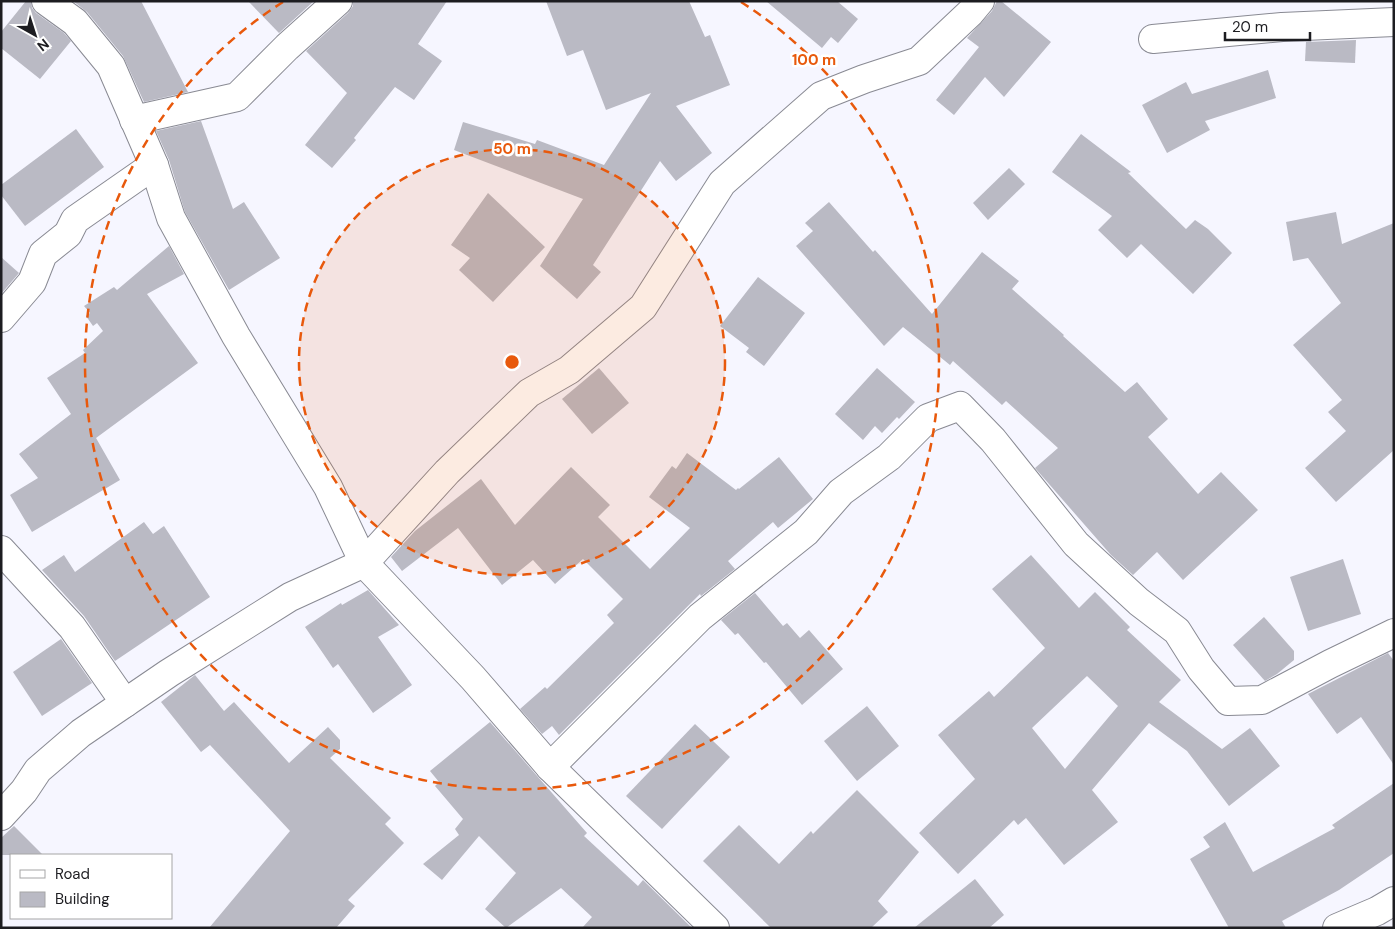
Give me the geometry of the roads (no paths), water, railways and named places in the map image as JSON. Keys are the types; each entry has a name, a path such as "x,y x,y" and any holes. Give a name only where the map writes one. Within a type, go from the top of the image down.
{"street":[{"path":"46,1 75,22 111,66 154,165 171,218 236,336 328,487 364,563 473,678 550,767 715,928"},
{"path":"134,120 237,97 287,47 338,1"},
{"path":"1,816 24,791 38,770 81,733 290,597 364,563 447,472 529,393 569,370 643,308 722,183 821,96 864,79 919,61 970,13 980,1"},
{"path":"1154,39 1282,27 1394,22"},
{"path":"1,318 32,282 43,254 68,234 75,220 154,165"},
{"path":"550,767 700,617 806,532 841,492 889,457 928,418 960,406 993,440 1076,544 1139,602 1177,631 1201,669 1228,700 1262,700 1330,664 1394,634"},
{"path":"1,550 72,627 125,703"},
{"path":"1343,927 1394,901"}]}
